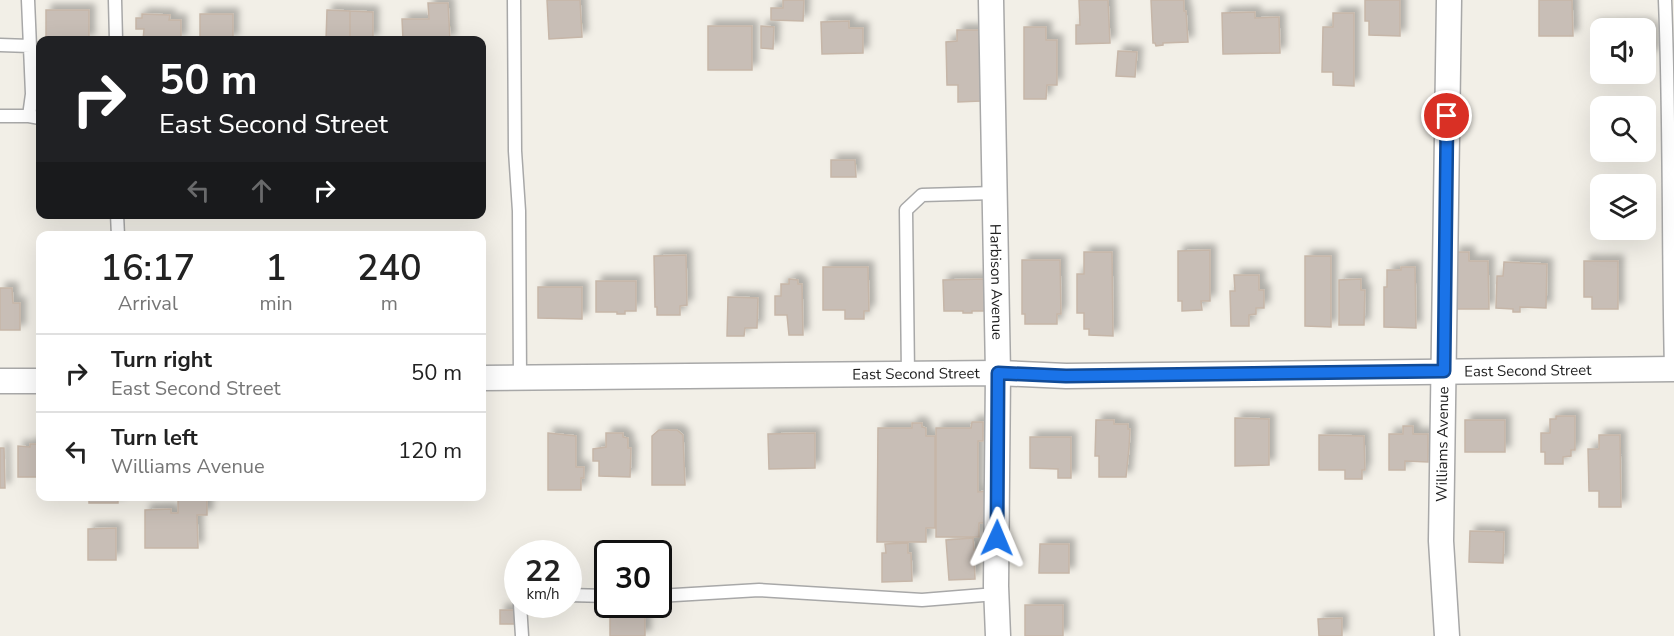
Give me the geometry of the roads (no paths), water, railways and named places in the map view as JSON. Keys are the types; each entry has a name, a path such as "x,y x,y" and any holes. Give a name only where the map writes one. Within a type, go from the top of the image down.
{"street":[{"name":"Harbison Avenue","path":"991,0 998,373 996,594 998,636"},
{"name":"Williams Avenue","path":"1447,636 1441,541 1449,0"},
{"name":"East Second Street","path":"486,378 998,373 1066,376 1672,369"},
{"path":"0,381 36,381"}],"lane":[{"path":"0,116 35,117 28,0"},
{"path":"115,0 116,36"},
{"path":"513,0 515,151 519,201 520,378"},
{"path":"1665,0 1671,148 1668,258 1672,369"},
{"path":"0,45 30,46"},
{"path":"908,374 906,210 922,195 994,193"},
{"path":"672,595 759,591 922,600 996,594"},
{"path":"521,618 522,636"}]}
